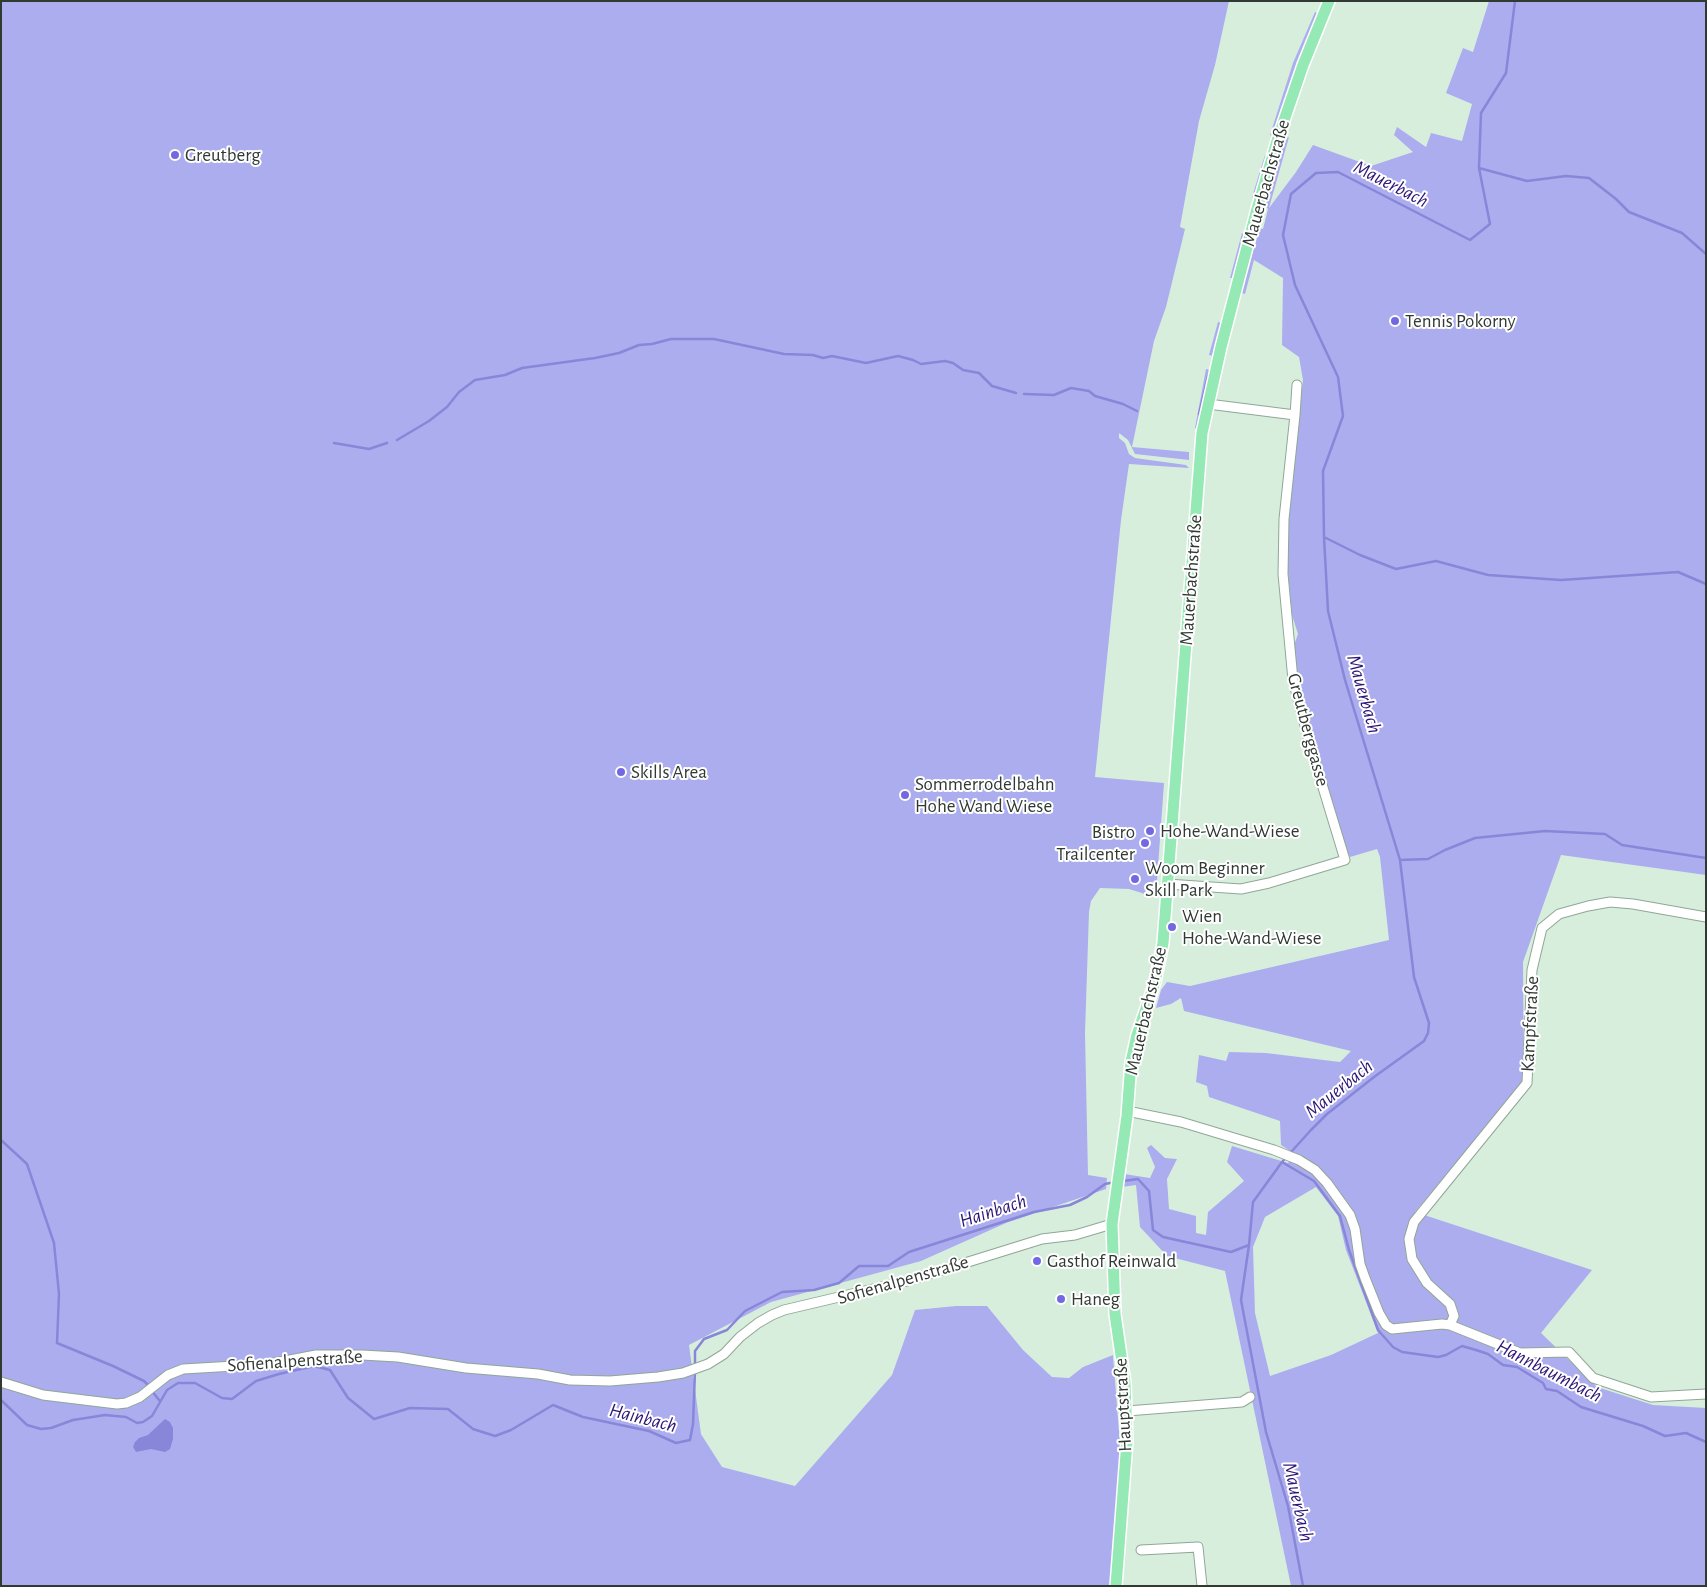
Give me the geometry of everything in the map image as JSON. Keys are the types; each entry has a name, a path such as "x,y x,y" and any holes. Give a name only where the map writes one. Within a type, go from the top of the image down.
{"main road":[{"name":"Mauerbachstraße","path":"1112,1224 1134,1048 1153,990 1163,943 1200,448 1208,404 1252,227 1294,86 1329,1"},
{"name":"Hauptstraße","path":"1112,1224 1115,1314 1127,1411 1125,1474 1116,1586"}],"street":[{"name":"Greutberggasse","path":"1167,884 1241,889 1269,883 1345,860 1311,748 1293,680 1283,565 1284,519 1298,385"},
{"path":"1208,404 1295,415"},
{"name":"Kampfstraße","path":"1450,1325 1454,1316 1450,1304 1427,1283 1412,1259 1409,1239 1414,1222 1527,1083 1532,970 1542,928 1559,914 1610,902 1633,904 1706,917"},
{"path":"1127,1111 1181,1122 1274,1150 1300,1160 1315,1170 1350,1215 1355,1229 1360,1264 1365,1278 1379,1313 1386,1325 1392,1329 1442,1324 1450,1325 1520,1353 1568,1352 1593,1378 1651,1397 1706,1394"},
{"name":"Sofienalpenstraße","path":"1,1382 42,1395 110,1404 126,1403 147,1392 157,1383 175,1372 191,1367 257,1365 316,1355 398,1357 466,1368 538,1374 570,1380 590,1381 658,1377 689,1372 708,1364 724,1354 740,1337 758,1323 784,1310 915,1278 1042,1239 1075,1235 1112,1224"},
{"path":"1127,1411 1242,1402 1250,1398"},
{"path":"1142,1550 1198,1546 1202,1586"}],"shaded area":[{"path":"1,1 1229,1 1215,65 1199,121 1180,227 1185,229 1166,307 1154,341 1132,447 1189,452 1189,460 1135,454 1128,440 1119,433 1119,438 1125,443 1129,454 1135,458 1186,465 1189,468 1129,464 1121,520 1095,777 1164,783 1156,895 1129,889 1100,888 1091,901 1089,912 1085,1033 1088,1175 1107,1178 1106,1189 1006,1223 921,1261 771,1302 689,1345 701,1434 722,1467 795,1486 892,1375 915,1310 956,1306 987,1306 1023,1350 1052,1377 1069,1378 1083,1367 1113,1355 1121,1457 1110,1586 1,1586"},
{"path":"1489,1 1706,1 1706,875 1561,855 1523,962 1524,1081 1415,1212 1592,1270 1541,1333 1597,1387 1653,1405 1706,1408 1706,1586 1291,1586 1225,1271 1167,1256 1140,1227 1136,1185 1122,1187 1124,1174 1150,1178 1155,1167 1147,1148 1151,1145 1165,1158 1177,1159 1167,1179 1169,1209 1196,1216 1196,1233 1206,1235 1208,1212 1244,1181 1227,1162 1232,1146 1288,1163 1295,1154 1281,1145 1280,1121 1209,1097 1207,1086 1196,1082 1199,1055 1226,1061 1229,1052 1266,1053 1340,1062 1351,1051 1184,1011 1181,998 1171,1004 1156,1008 1161,990 1167,982 1190,986 1389,940 1380,857 1377,849 1350,857 1346,849 1296,681 1293,648 1298,634 1292,615 1287,562 1288,528 1303,380 1299,357 1282,345 1283,278 1254,260 1245,294 1242,293 1237,312 1235,311 1260,214 1263,214 1259,228 1263,229 1268,209 1263,203 1282,140 1289,137 1269,208 1296,172 1313,145 1371,166 1413,152 1394,135 1397,127 1426,147 1431,133 1462,141 1472,104 1446,93 1463,48 1473,52","holes":["1316,1187 1338,1216 1346,1250 1378,1333 1331,1355 1270,1376 1255,1313 1253,1247 1265,1217"]},
{"path":"1315,12 1319,14 1295,72 1273,136 1270,135 1293,63"},
{"path":"1265,155 1268,156 1255,198 1252,197"},
{"path":"1242,233 1246,234 1234,278 1230,278"},
{"path":"1218,322 1222,323 1214,356 1209,355"},
{"path":"1206,369 1210,370 1198,428 1195,428"},
{"path":"165,1419 170,1422 173,1428 173,1439 170,1449 165,1452 151,1449 136,1452 133,1447 135,1442 139,1438 148,1435"}],"waterway":[{"name":"Mauerbach","path":"1303,1586 1288,1506 1266,1432 1241,1300 1253,1202 1282,1162 1311,1130 1327,1114 1424,1041 1428,1033 1429,1023 1414,977 1400,860 1345,680 1328,611 1323,471 1343,416 1338,377 1295,285 1283,235 1291,194 1316,173 1338,172 1470,240 1490,224 1479,168 1481,113 1506,73 1515,1"},
{"path":"1479,168 1527,181 1566,176 1589,178 1629,212 1682,233 1706,254"},
{"path":"397,440 429,421 447,407 459,392 475,380 505,375 522,368 619,353 639,345 671,339 714,339 784,354 813,355 823,358 832,356 866,363 898,356 921,364 945,361 953,363 963,370 979,373 992,386 1016,393"},
{"path":"1199,414 1208,376"},
{"path":"1024,394 1054,395 1071,388 1089,391 1095,396 1123,404 1137,411"},
{"path":"334,443 369,449 387,443"},
{"path":"1324,537 1360,555 1396,569 1436,561 1488,575 1561,580 1678,572 1706,584"},
{"path":"1400,860 1428,859 1475,838 1545,831 1605,834 1622,845 1706,858"},
{"path":"1,1140 27,1164 54,1243 59,1294 57,1343 113,1366 144,1381 149,1386"},
{"name":"Hannbaumbach","path":"1282,1162 1314,1181 1340,1216 1349,1250 1378,1330 1393,1347 1402,1352 1438,1357 1446,1355 1462,1346 1476,1350 1488,1354 1503,1365 1517,1367 1543,1383 1546,1389 1557,1391 1581,1407 1643,1426 1665,1436 1686,1433 1706,1442"},
{"name":"Hainbach","path":"1123,1181 1138,1179 1149,1191 1153,1230 1163,1237 1231,1252 1249,1245"},
{"name":"Hainbach","path":"695,1365 695,1351 704,1339 727,1330 745,1311 782,1292 814,1290 839,1283 859,1266 888,1266 909,1252 1034,1212 1070,1205 1087,1197 1105,1184 1115,1182"},
{"name":"Hainbach","path":"1,1400 27,1425 41,1429 51,1428 73,1420 105,1415 126,1417 137,1423 143,1422 152,1416 167,1390 178,1383 195,1383 222,1398 232,1399 256,1381 314,1366 330,1370 348,1398 374,1419 410,1408 448,1409 473,1429 495,1436 511,1430 553,1405 583,1417 649,1431 676,1443 690,1440 693,1424 695,1371"},
{"path":"152,1391 159,1400"}],"place":[{"name":"Greutberg","path":"175,155"},
{"name":"Tennis Pokorny","path":"1395,321"},
{"name":"Skills Area","path":"621,772"},
{"name":"Sommerrodelbahn Hohe Wand Wiese","path":"905,795"},
{"name":"Hohe-Wand-Wiese","path":"1150,831"},
{"name":"Bistro Trailcenter","path":"1145,843"},
{"name":"Woom Beginner Skill Park","path":"1135,879"},
{"name":"Wien Hohe-Wand-Wiese","path":"1172,927"},
{"name":"Gasthof Reinwald","path":"1037,1261"},
{"name":"Haneg","path":"1061,1299"}]}
